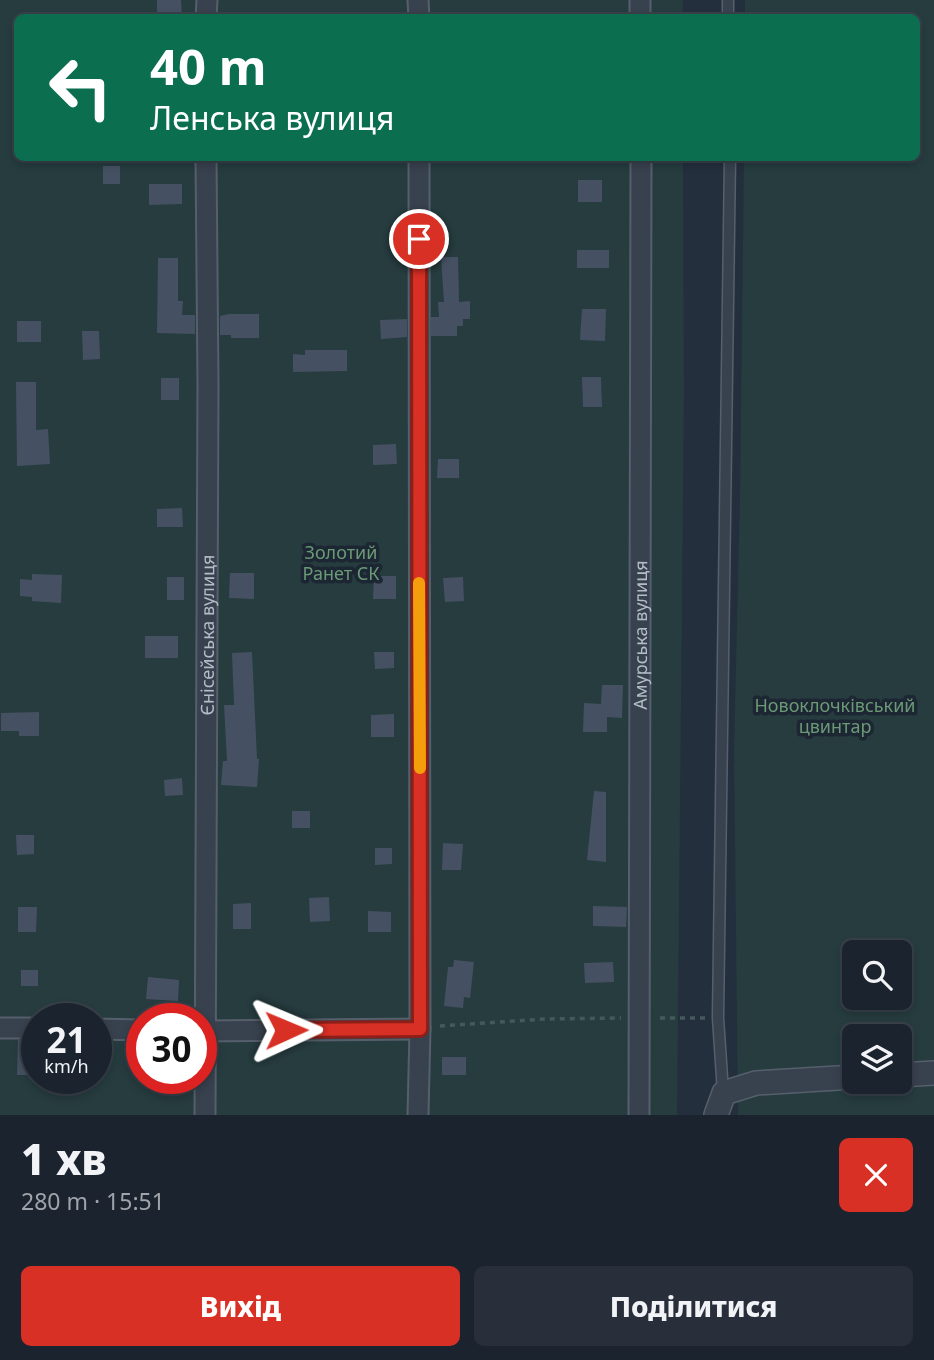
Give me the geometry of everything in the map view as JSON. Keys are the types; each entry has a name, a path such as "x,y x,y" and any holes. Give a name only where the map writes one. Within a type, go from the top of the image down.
{"street":[{"name":"Єнісейська вулиця","path":"203,1003 208,411 206,161"},
{"path":"418,1115 419,161"},
{"name":"Амурська вулиця","path":"639,1115 640,161"},
{"path":"0,1028 21,1028"},
{"path":"217,1031 420,1028"},
{"path":"912,1074 934,1073"},
{"path":"716,1115 723,1093 756,1083 842,1078"},
{"name":"Єнісейська вулиця","path":"204,1094 205,1115"}],"lane":[{"path":"723,1093 718,1018 730,161"}],"path":[{"path":"678,1017 718,1018"},
{"path":"420,1028 545,1019 639,1018"}],"green space":[{"name":"Золотий Ранет СК","path":"0,0 683,0 682,14 14,14 14,161 683,161 684,393 677,1115 0,1115"},
{"name":"Новоклочківський цвинтар","path":"745,0 934,0 934,1115 738,1115 734,751 744,161 920,161 920,14 745,14"}],"building":[{"path":"157,0 181,0 182,14 157,14"},
{"path":"103,166 120,166 120,184 103,184"},
{"path":"578,180 602,180 602,202 578,202"},
{"path":"149,184 182,184 182,204 149,205"},
{"path":"577,250 609,250 609,268 577,268"},
{"path":"441,257 458,257 459,302 470,301 470,319 463,319 463,326 457,326 457,336 431,336 431,317 439,317 438,302 444,302"},
{"path":"158,258 178,258 178,301 183,301 182,315 195,315 195,334 157,333"},
{"path":"582,309 606,309 605,341 580,340"},
{"path":"259,314 259,338 231,338 231,335 220,335 220,316"},
{"path":"407,319 407,337 381,339 380,320"},
{"path":"17,321 41,321 41,342 17,342"},
{"path":"82,331 99,331 100,359 83,360"},
{"path":"305,350 347,350 347,371 293,372 293,354 305,355"},
{"path":"582,377 601,377 602,407 583,407"},
{"path":"161,378 179,378 179,400 161,400"},
{"path":"16,382 36,382 36,430 48,429 50,464 17,466"},
{"path":"396,444 397,464 373,465 373,445"},
{"path":"438,459 459,459 459,478 437,478"},
{"path":"182,508 183,527 157,527 157,509"},
{"path":"230,573 254,573 254,599 229,598"},
{"path":"32,574 62,575 61,603 32,601 32,597 20,596 20,579 32,580"},
{"path":"374,576 396,576 396,599 373,599"},
{"path":"167,577 184,577 184,600 167,600"},
{"path":"463,577 464,601 445,602 443,578"},
{"path":"145,636 178,636 178,658 145,658"},
{"path":"252,652 259,759 257,787 221,785 223,761 227,761 224,705 234,705 232,653"},
{"path":"374,652 394,652 394,668 375,669"},
{"path":"602,685 623,685 622,718 607,717 607,732 583,732 584,703 601,704"},
{"path":"39,712 39,736 19,736 19,731 1,731 1,713"},
{"path":"394,714 394,737 371,737 371,715"},
{"path":"182,778 183,795 165,796 164,780"},
{"path":"594,791 606,792 606,862 587,860"},
{"path":"292,811 310,811 310,828 292,828"},
{"path":"16,835 34,835 34,854 17,855"},
{"path":"443,843 463,844 461,870 442,870"},
{"path":"375,848 392,848 392,864 375,865"},
{"path":"329,897 330,921 310,922 309,898"},
{"path":"251,903 251,929 233,929 233,904"},
{"path":"593,906 627,907 626,927 593,926"},
{"path":"18,907 37,907 36,932 18,932"},
{"path":"368,911 391,912 391,932 368,932"},
{"path":"454,960 474,962 470,998 464,997 463,1008 444,1006 448,967 453,967"},
{"path":"613,962 614,982 585,983 584,963"},
{"path":"21,970 38,970 38,986 21,986"},
{"path":"148,977 179,980 178,1001 146,999"},
{"path":"18,1040 21,1040 21,1075 17,1075"},
{"path":"442,1057 466,1057 466,1075 442,1075"}],"slow traffic":[{"path":"419,583 420,768"}],"route":[{"path":"286,1030 420,1029 419,239"}]}
